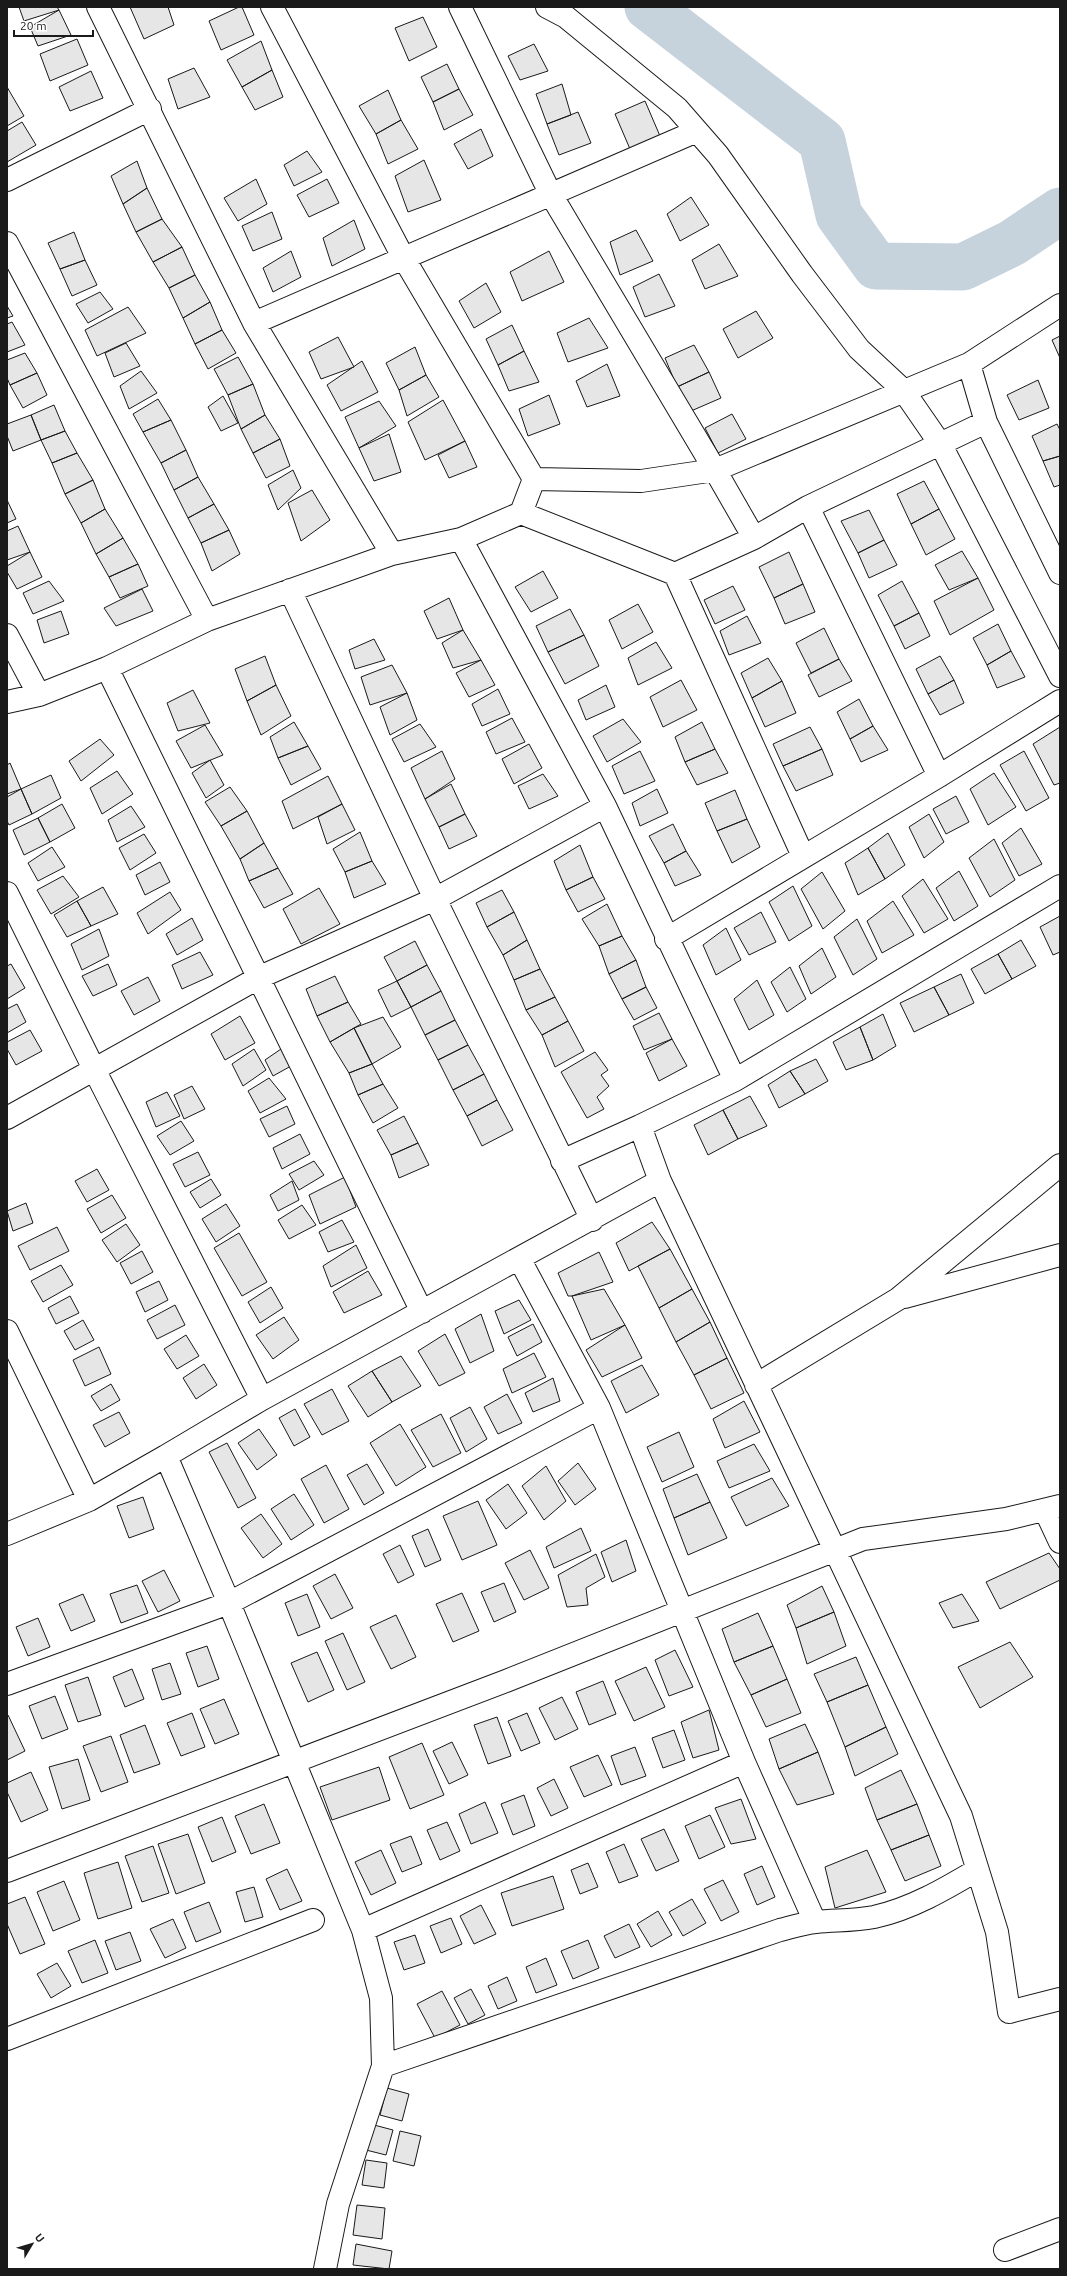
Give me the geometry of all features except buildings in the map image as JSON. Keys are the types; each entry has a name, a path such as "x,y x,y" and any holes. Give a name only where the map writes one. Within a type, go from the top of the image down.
{"street":[{"path":"98,7 150,109 254,323 392,554"},
{"path":"272,7 403,257 534,479"},
{"path":"460,7 550,193 754,538"},
{"path":"547,7 572,22 676,108 718,155 797,267 859,349 903,390 940,446 1060,676"},
{"path":"7,180 150,109"},
{"path":"254,323 550,193 697,131"},
{"path":"7,243 207,620"},
{"path":"534,479 641,481 715,470 903,390 969,364 1060,305"},
{"path":"969,364 986,422 1060,572"},
{"path":"675,574 754,538 808,507 940,446 986,422"},
{"path":"521,513 534,479"},
{"path":"808,507 939,776"},
{"path":"7,702 39,695 107,668 207,620 392,554 461,539 521,513 675,574 803,856"},
{"path":"461,539 605,806 666,939 735,1080"},
{"path":"290,590 435,898 592,1220"},
{"path":"7,635 39,695"},
{"path":"107,668 260,977 422,1312"},
{"path":"666,939 939,776 1060,701"},
{"path":"7,1118 95,1071 260,977 435,898 605,806"},
{"path":"562,1161 640,1126 735,1080 1060,886"},
{"path":"7,893 95,1071 262,1399"},
{"path":"640,1126 660,1181 960,1816 997,1932 1009,2012 1060,1999"},
{"path":"756,1385 898,1299 1060,1165"},
{"path":"7,1534 89,1500 262,1399 520,1260 660,1181"},
{"path":"898,1299 1060,1255"},
{"path":"520,1260 599,1408 681,1612 744,1762 816,1922"},
{"path":"7,1332 89,1500"},
{"path":"7,1684 229,1603 599,1408"},
{"path":"166,1456 229,1603 363,1930 381,1998 383,2066 338,2204 325,2269"},
{"path":"7,1871 295,1762 681,1612 863,1539 1006,1519 1053,1508 1060,1542"},
{"path":"363,1930 744,1762"},
{"path":"383,2066 780,1930 816,1922 844,1922 899,1910 940,1892 977,1870"},
{"path":"7,2039 313,1920"},
{"path":"1005,2250 1060,2229"}],"waterway":[{"path":"648,7 822,141 839,215 876,266 963,267 1012,243 1060,211"}]}
